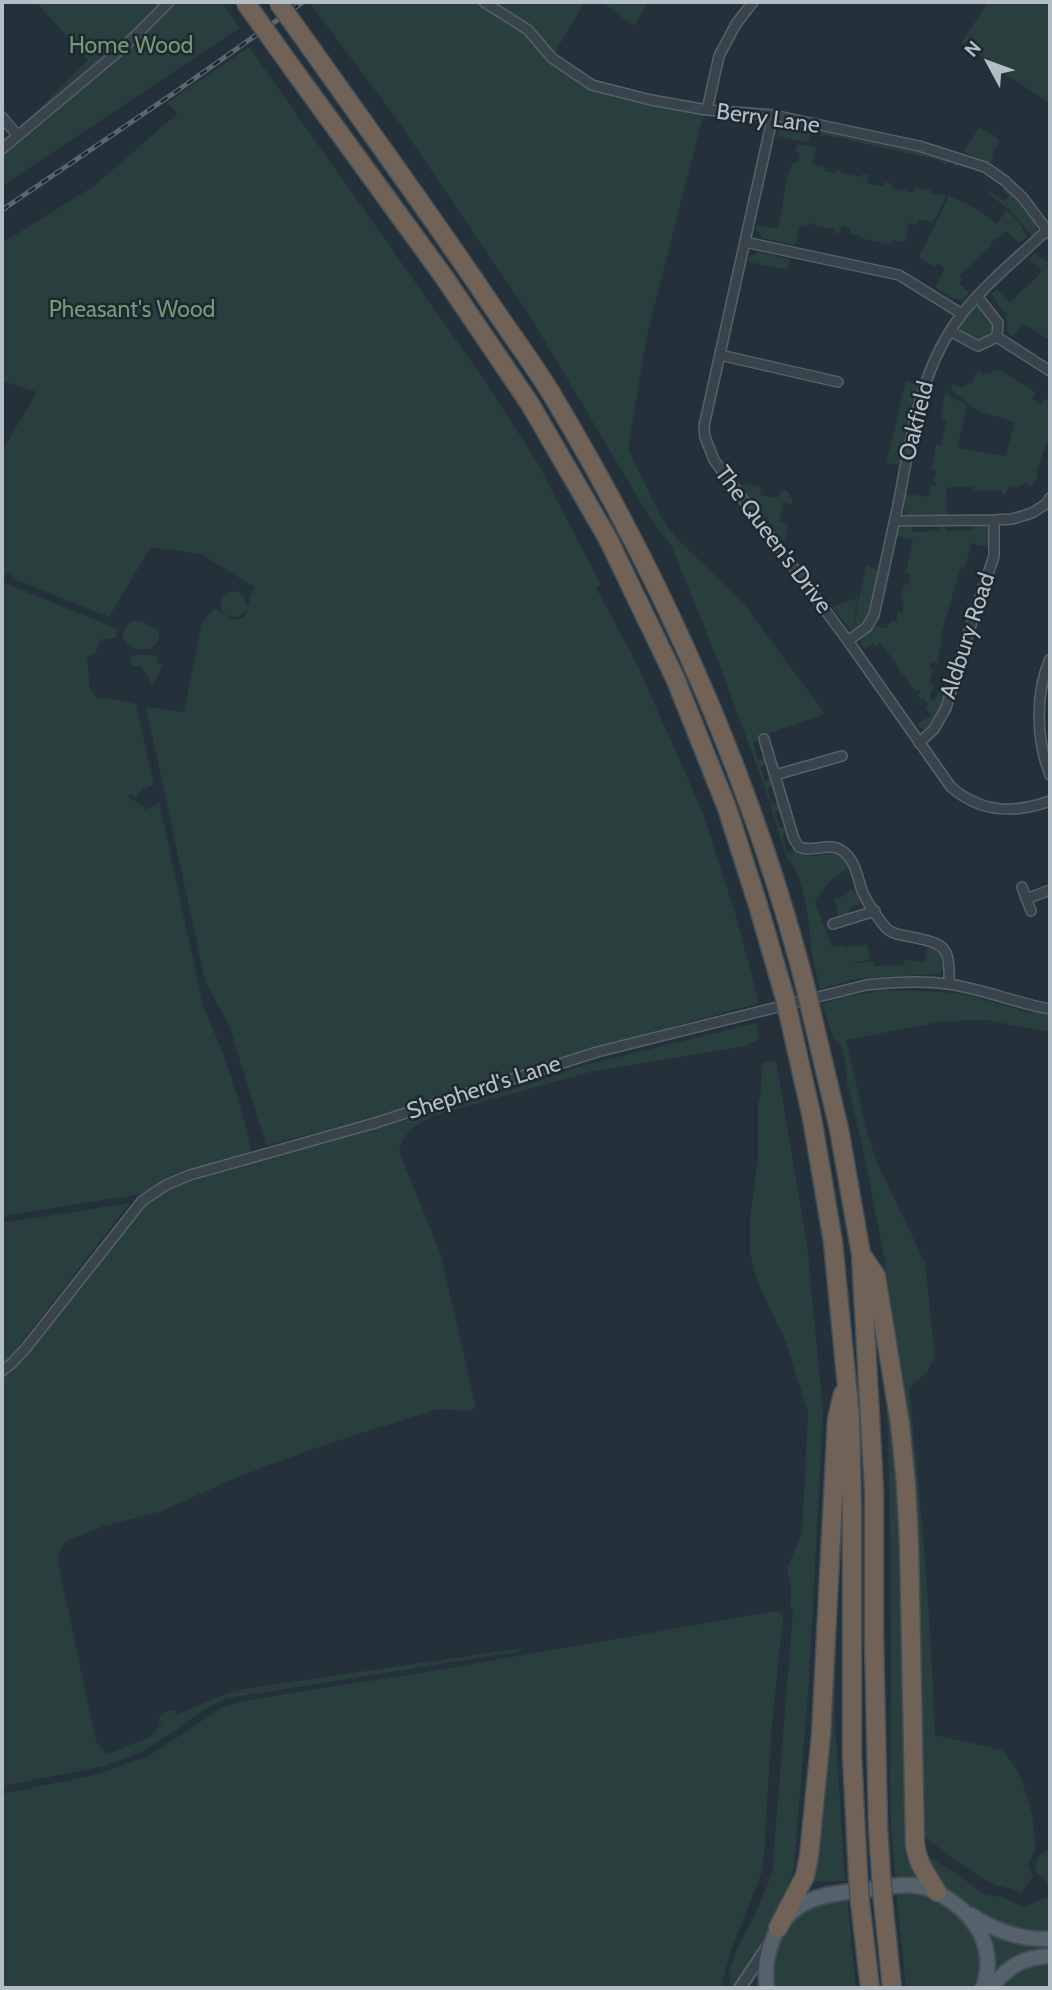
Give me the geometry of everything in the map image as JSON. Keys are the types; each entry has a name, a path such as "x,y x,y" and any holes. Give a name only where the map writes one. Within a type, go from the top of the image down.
{"highway":[{"path":"244,2 444,277 522,392 607,537 675,678 727,808 758,905 785,998 812,1118 833,1242 850,1417 852,1755 860,1902 870,1988"},
{"path":"278,2 463,262 550,391 628,529 694,664 750,804 780,896 807,993 839,1129 861,1254 874,1490 878,1827 892,1988"},
{"path":"861,1254 876,1276 900,1424 909,1543 915,1844 921,1868 937,1892"},
{"path":"774,1935 805,1876 809,1856 821,1735 836,1419 846,1379"}],"main road":[{"path":"767,1988 764,1970 774,1935 793,1912 811,1900 827,1895 899,1885 918,1886 937,1892 980,1921 1004,1933 1025,1938 1050,1939"},
{"path":"964,1910 978,1928 986,1949 988,1967 983,1988"},
{"path":"989,1988 1017,1963 1028,1958 1050,1956"}],"street":[{"path":"2,149 125,46 169,2"},
{"name":"Berry Lane","path":"484,2 528,30 552,58 592,85 633,97 707,110 773,115 919,146 985,167 1023,198 1048,233"},
{"path":"707,110 719,56 736,24 753,2"},
{"name":"The Queen's Drive","path":"773,115 704,426 714,460 848,641 951,787 960,795 990,809 1011,810 1050,801"},
{"path":"2,117 18,136"},
{"name":"Oakfield","path":"848,641 867,627 874,615 915,414 932,365 950,331 977,296 1048,233"},
{"path":"745,242 899,275 962,314"},
{"path":"977,296 998,323 997,337"},
{"path":"950,331 978,346 997,337"},
{"path":"997,337 1050,371"},
{"path":"720,355 838,382"},
{"path":"895,521 1012,519 1032,513 1050,498"},
{"name":"Aldbury Road","path":"919,743 934,729 946,708 994,556 995,520"},
{"path":"1050,659 1042,685 1040,722 1044,755 1050,775"},
{"path":"764,739 794,839 799,847 806,850 832,847 842,850 851,860 863,893 891,932 931,941 941,946 948,954 949,984"},
{"path":"775,775 842,756"},
{"path":"1022,887 1031,911"},
{"path":"1026,898 1050,890"},
{"path":"833,924 875,911"},
{"name":"Shepherd's Lane","path":"2,1371 26,1348 142,1201 178,1180 375,1123 597,1052 866,985 898,982 949,984 1050,1009"},
{"path":"740,1988 774,1935"}],"green space":[{"name":"Home Wood","path":"36,2 222,2 240,28 2,186 2,146 88,60"},
{"path":"309,2 585,2 552,57 592,85 706,112 647,335 628,449 661,517 677,539 742,601 825,714 759,737 759,740 753,742 758,760 765,758 767,764 761,767 765,781 771,779 773,785 767,787 772,805 778,803 780,809 774,811 780,828 786,827 787,833 782,835 787,853 796,852 809,856 836,855 850,867 829,882 815,901 832,948 867,944 871,959 849,964 874,961 875,966 903,965 904,960 925,962 928,946 937,950 944,961 940,974 860,978 819,989 802,887 794,866 788,860 764,785 718,661 671,545 652,521 531,318 398,121"},
{"path":"601,2 648,2 634,26"},
{"path":"988,2 1050,2 1050,103 961,43"},
{"name":"Pheasant's Wood","path":"249,47 483,378 537,462 601,585 596,588 637,664 703,813 735,913 759,1003 612,1043 375,1118 266,1145 228,1022 206,984 146,707 184,712 202,623 214,609 231,620 244,617 254,587 201,554 151,547 109,617 17,580 8,572 2,579 2,451 37,392 2,381 2,243 94,186 178,113 167,103"},
{"path":"784,123 812,127 809,143 777,136 779,127"},
{"path":"980,128 1000,141 992,153 994,158 990,163 963,152"},
{"path":"824,130 901,145 958,161 957,168 951,162 945,165 938,160 826,135 821,137 820,132"},
{"path":"797,144 816,148 812,164 825,167 825,171 834,173 836,169 841,170 841,173 861,177 862,174 869,175 867,184 884,186 885,182 892,184 892,188 903,191 904,186 912,193 915,187 931,190 931,194 946,196 933,222 919,219 917,225 909,223 905,242 893,240 891,245 860,238 850,234 850,228 843,226 838,234 835,229 809,223 808,227 800,225 795,245 762,238 756,229 757,225 778,229 787,179 793,162 798,163 800,153 795,152"},
{"path":"1004,186 1025,206 1033,218 1037,231 1033,237 1009,209 987,193 989,190 1004,201 1009,196 1003,191"},
{"path":"949,196 974,207 996,224 1007,210 1018,221 1027,237 1019,243 1007,231 991,242 993,244 959,276 962,280 959,283 969,293 961,300 954,299 935,287 945,268 938,263 935,267 919,257"},
{"path":"758,252 790,259 788,270 749,262 750,257"},
{"path":"1035,253 1050,264 1050,338 1023,323 1013,337 1007,331 1007,312 1005,313 991,294 997,289 1009,303 1042,271 1029,259"},
{"path":"978,306 994,322 995,329 988,338 978,341 965,336 960,325 964,317"},
{"path":"1001,370 1036,393 1032,398 1040,404 1044,399 1050,400 1050,433 1033,486 1026,483 1015,488 1009,486 1005,495 1001,490 946,488 947,515 908,515 904,510 906,494 929,497 931,485 936,485 932,480 936,471 931,470 936,445 941,446 946,421 941,420 945,393 967,406 957,448 1006,456 1015,422 978,411 951,390 953,384 961,388 973,382 976,372 981,371 982,374"},
{"path":"906,381 920,385 901,465 886,463"},
{"path":"741,485 761,487 760,495 778,498 781,489 790,494 792,504 783,503 779,522 788,524 785,540 783,541"},
{"path":"974,523 982,523 988,528 988,547 970,543 964,568 959,570 957,583 960,584 956,583 940,639 943,640 937,660 940,662 932,662 930,667 933,671 929,683 934,685 929,699 934,701 939,691 944,695 934,719 922,729 917,724 931,716 926,708 929,705 927,702 923,704 926,701 924,698 921,700 917,695 921,692 919,689 915,691 880,643 876,646 873,643 864,649 860,644 876,626 886,629 891,621 896,622 898,612 902,613 904,602 900,600 904,584 909,585 910,574 906,573 913,540 897,536 899,528 912,525 912,532 940,531 942,524 945,525 946,531 974,530"},
{"path":"866,565 879,571 874,597 866,620 853,631"},
{"path":"2,582 118,629 116,638 101,639 96,652 87,658 90,689 97,698 136,705 154,785 143,789 136,798 130,794 128,797 145,810 159,802 203,1006 231,1077 251,1151 160,1182 141,1194 2,1216"},
{"path":"234,591 240,593 247,608 239,617 226,616 221,602 228,592"},
{"path":"858,598 852,629 850,629 832,607"},
{"path":"131,621 143,622 158,630 158,640 153,646 137,649 129,646 124,640 124,632"},
{"path":"155,655 157,662 163,665 154,683 151,684 141,666 132,666 130,657"},
{"path":"855,889 860,904 849,908 851,913 839,917 834,899"},
{"path":"884,990 960,994 1050,1015 1050,1032 985,1020 944,1021 846,1040 876,1160 925,1263 935,1356 927,1372 909,1388 925,1562 935,1735 1002,1750 1019,1773 1032,1813 1036,1848 1028,1865 1033,1876 1021,1893 981,1877 921,1833 917,1548 904,1389 885,1261 847,1082 846,1066 841,1045 834,1040 822,1004"},
{"path":"756,1023 759,1036 756,1041 741,1047 590,1072 436,1115 408,1133 399,1151 441,1255 476,1408 468,1411 438,1409 324,1445 240,1476 162,1511 104,1526 65,1542 59,1552 58,1562 96,1741 106,1754 149,1738 162,1724 158,1721 162,1713 174,1710 176,1715 245,1689 522,1648 517,1652 227,1698 200,1712 143,1751 105,1766 2,1786 2,1380 129,1220 149,1201 170,1188 539,1081 577,1067"},
{"path":"776,1061 807,1244 823,1412 809,1681 794,1867 783,1899 768,1929 733,1988 729,1988 730,1968 772,1874 793,1611 790,1606 791,1589 787,1568 802,1533 808,1412 785,1340 758,1283 750,1254 750,1219 758,1159 758,1103 762,1062"},
{"path":"130,1203 11,1356 2,1364 2,1223"},
{"path":"886,1382 897,1456 923,1880 895,1875 891,1826 890,1530"},
{"path":"837,1560 835,1724 845,1881 819,1881 814,1883 806,1896 800,1898"},
{"path":"776,1611 781,1613 783,1619 772,1723 763,1869 729,1955 721,1988 2,1988 2,1794 91,1776 149,1756 223,1707 248,1700"},
{"path":"1050,1851 1050,1891 1043,1876 1037,1875 1035,1865 1038,1857"},
{"path":"926,1856 953,1871 985,1895 1003,1897 1023,1907 1050,1896 1050,1933 1015,1932 984,1919 939,1886"},
{"path":"896,1891 922,1891 966,1916 978,1939 981,1966 976,1988 906,1988"},
{"path":"847,1897 856,1988 773,1988 770,1967 774,1948 793,1918 811,1906"},
{"path":"987,1928 1036,1945 1037,1951 993,1980 993,1948"},
{"path":"1039,1961 1050,1961 1050,1988 1002,1988 1011,1979"}],"railway":[{"path":"2,210 303,2"}]}
